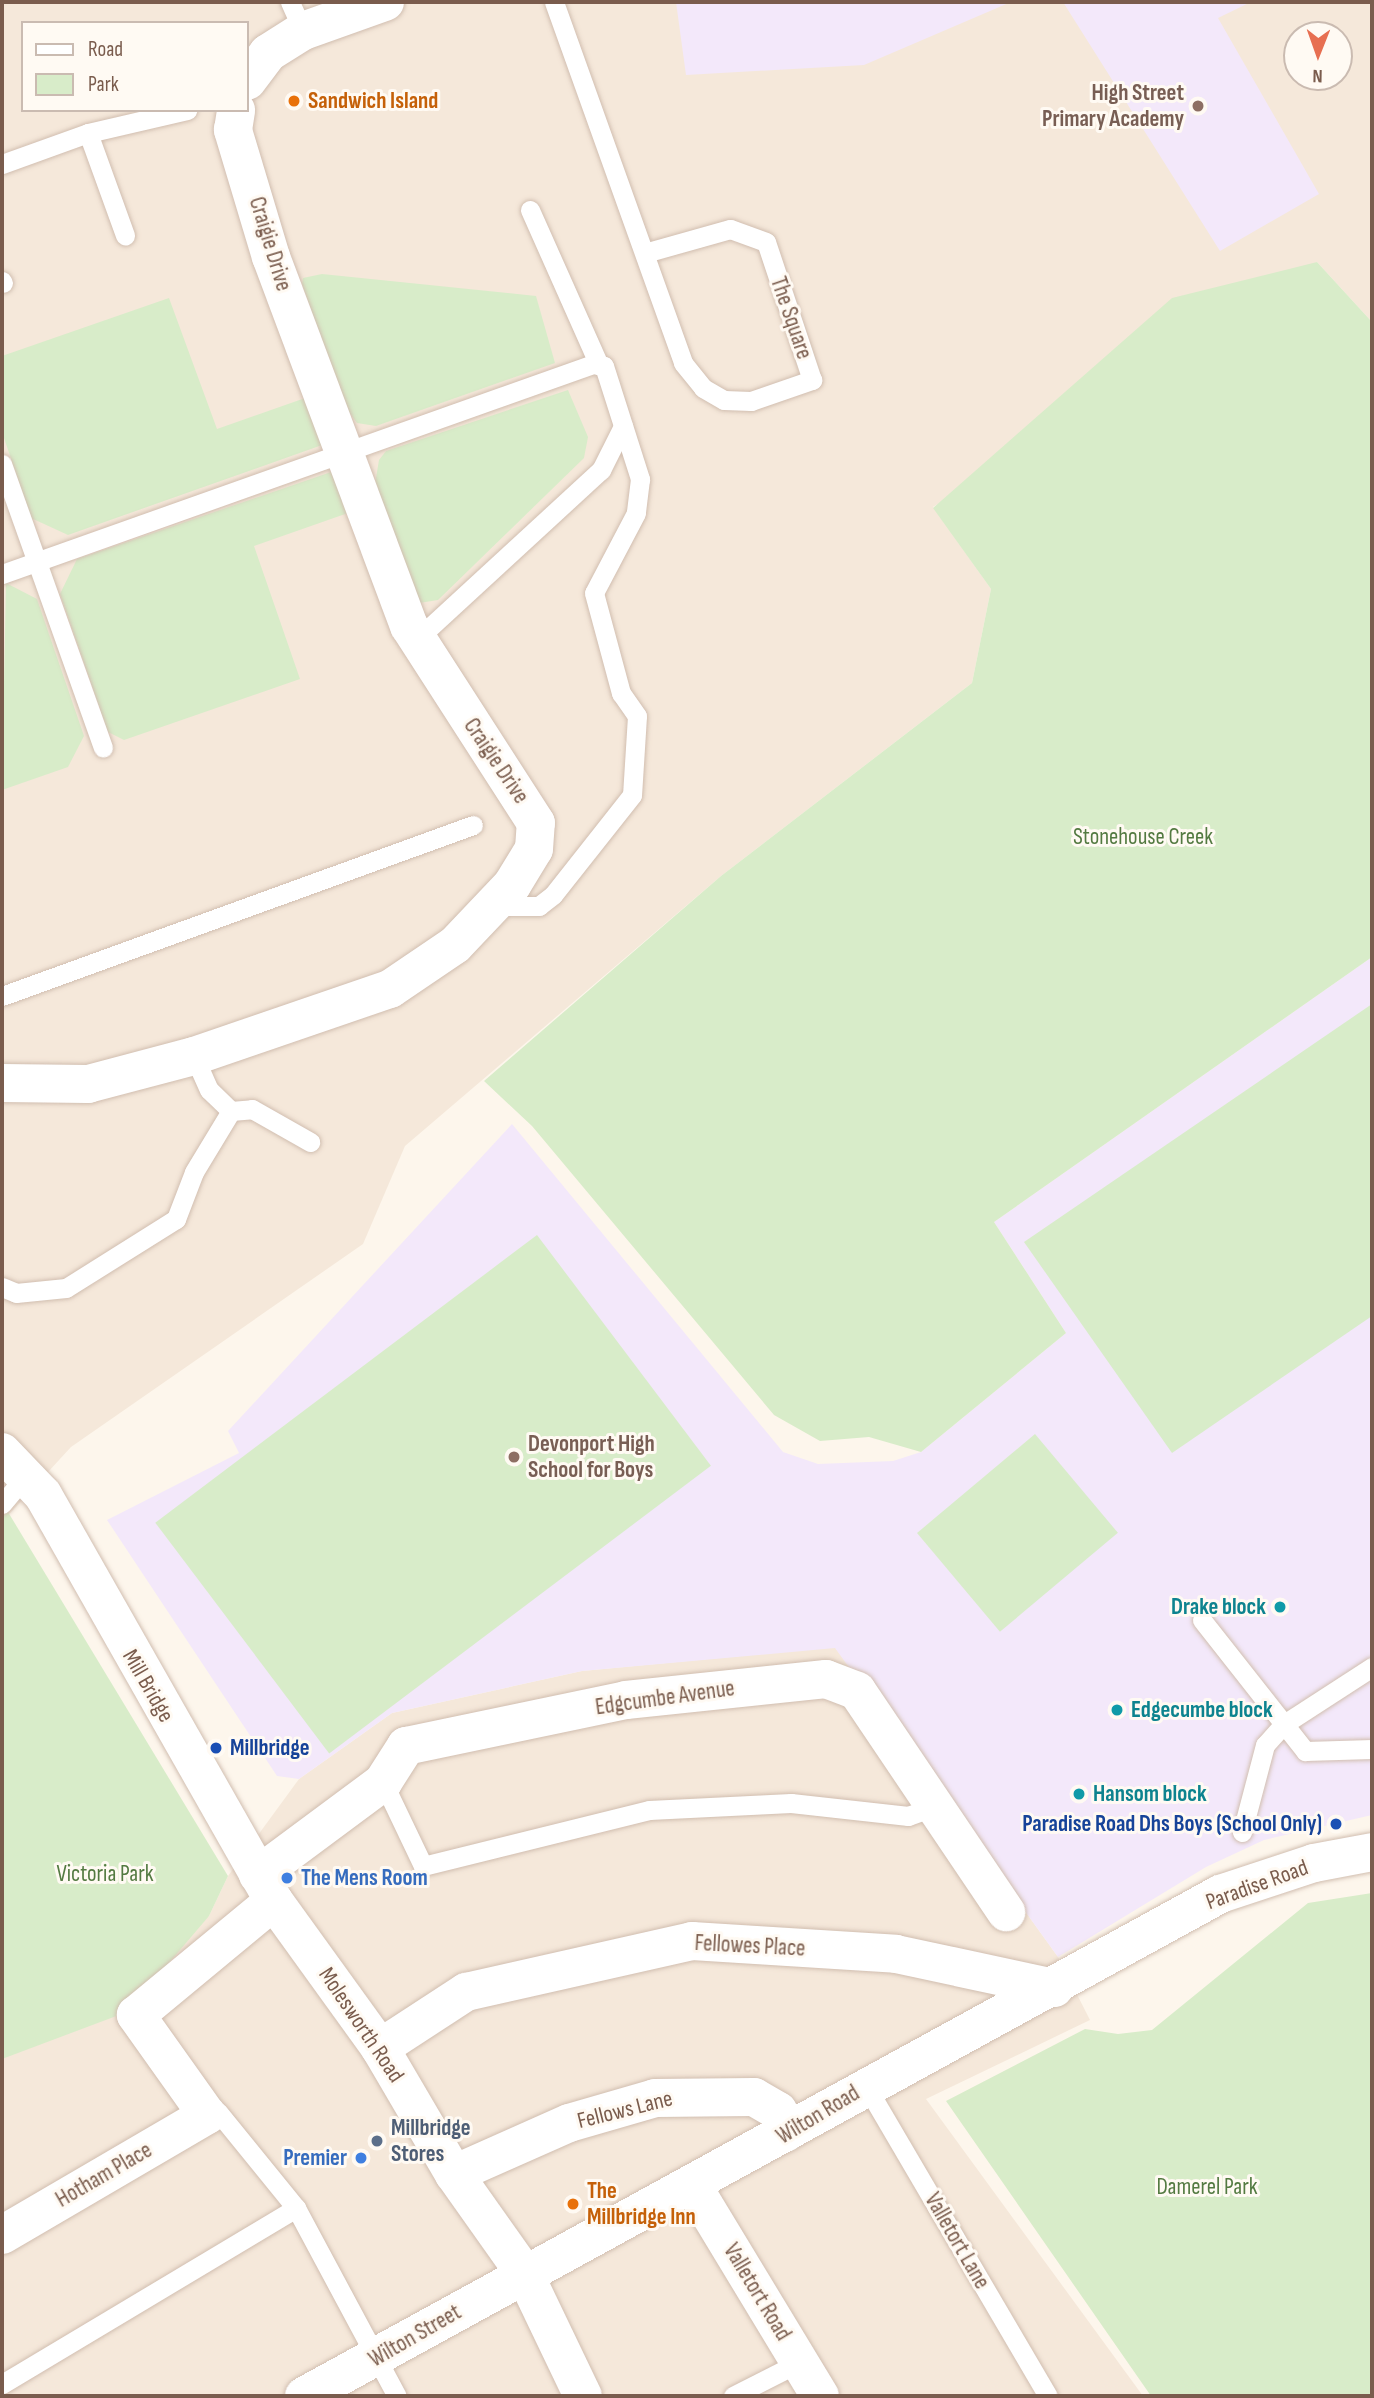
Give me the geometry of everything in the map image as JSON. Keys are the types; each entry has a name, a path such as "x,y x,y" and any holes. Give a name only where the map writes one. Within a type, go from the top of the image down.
{"street":[{"path":"248,79 296,16 385,2"},
{"name":"Craigie Drive","path":"2,1083 88,1084 194,1056 390,989 455,945 493,906 534,849 536,823 417,639 271,257 233,130 236,112"},
{"name":"Mill Bridge","path":"24,1474 266,1888"},
{"name":"Edgcumbe Avenue","path":"207,2115 136,2015 266,1888 383,1782 406,1746 626,1700 826,1679 857,1691 1006,1912"},
{"name":"Paradise Road","path":"1112,1955 1220,1894 1314,1863 1372,1852"},
{"name":"Molesworth Road","path":"266,1888 380,2048 454,2174 524,2273 583,2396"},
{"name":"Fellowes Place","path":"380,2048 466,1992 692,1941 896,1954 1054,1988"},
{"name":"Wilton Road","path":"524,2273 694,2188 866,2086 1112,1955"},
{"name":"Fellows Lane","path":"454,2174 569,2123 655,2098 754,2097 778,2111 786,2133"},
{"name":"Hotham Place","path":"2,2235 207,2115"},
{"name":"Valletort Road","path":"694,2188 820,2396"},
{"name":"Wilton Street","path":"304,2396 377,2358 524,2273"}],"lane":[{"name":"The Square","path":"554,2 648,252 683,363 703,388 724,400 751,401 813,380 766,242 730,229 648,252"},
{"path":"2,164 88,133 178,112"},
{"path":"88,133 125,235"},
{"path":"493,906 539,906 553,895 632,795 637,716 621,693 594,593 639,496 623,426 530,210"},
{"path":"2,574 599,365"},
{"path":"417,639 601,470 623,426"},
{"path":"2,464 103,748"},
{"path":"2,996 473,825"},
{"path":"194,1056 209,1090 231,1111 252,1109 310,1142"},
{"path":"2,1287 16,1293 66,1288 176,1219 194,1172 231,1111"},
{"path":"2,1504 24,1474"},
{"path":"1202,1620 1306,1751 1372,1749"},
{"path":"1242,1832 1265,1745 1284,1724 1372,1667"},
{"path":"383,1782 423,1866 649,1810 791,1803 908,1816 935,1806"},
{"name":"Valletort Lane","path":"866,2086 1048,2396"},
{"path":"207,2115 218,2112 296,2207 397,2396"},
{"path":"2,2384 296,2207"},
{"path":"733,2396 800,2362"}],"shaded area":[{"path":"2,2 1372,2 1372,322 1317,262 933,507 991,589 972,683 721,876 405,1146 363,1244 71,1447 2,1522"},
{"path":"676,2 1011,2 864,65 686,75"},
{"name":"High Street Primary Academy","path":"1063,2 1251,2 1218,18 1319,194 1220,251"},
{"name":"Devonport High School for Boys","path":"1372,957 1372,1815 1264,1840 1206,1867 1058,1957 835,1648 582,1671 392,1713 299,1779 277,1776 107,1520 239,1453 228,1431 512,1124 783,1452 818,1464 893,1461 921,1452 1066,1333 994,1222"},
{"path":"835,1647 1058,1957 1090,2020 926,2099 1143,2396 2,2396 2,2059 209,1916 228,1876 299,1779 392,1713 582,1671"}],"green space":[{"name":"Stonehouse Creek","path":"1317,262 1372,322 1372,957 994,1222 1066,1333 921,1452 869,1437 820,1441 774,1415 532,1126 484,1081 721,876 972,683 991,589 933,508 1172,298"},
{"path":"322,274 536,296 555,363 376,426 357,423 346,408 302,284 303,278"},
{"path":"169,298 217,429 308,397 325,444 68,535 31,518 2,432 2,356"},
{"path":"568,390 588,437 584,458 438,600 419,603 375,484 379,460 386,451"},
{"path":"334,471 348,513 254,546 300,679 124,740 108,732 60,594 77,559"},
{"path":"6,583 37,599 84,736 68,767 2,790"},
{"path":"1372,1004 1372,1316 1172,1453 1024,1242"},
{"path":"537,1235 711,1466 329,1753 155,1523"},
{"path":"1035,1434 1118,1533 1000,1632 917,1533"},
{"name":"Victoria Park","path":"8,1512 228,1876 209,1916 127,2012 2,2059 2,1517"},
{"name":"Damerel Park","path":"1372,1893 1372,2396 1151,2396 946,2101 1085,2029 1118,2034 1152,2030 1308,1903"}],"place":[{"name":"Sandwich Island","path":"294,101"},
{"name":"High Street Primary Academy","path":"1198,106"},
{"name":"Devonport High School for Boys","path":"514,1457"},
{"name":"Drake block","path":"1280,1607"},
{"name":"Edgecumbe block","path":"1117,1710"},
{"name":"Millbridge","path":"216,1748"},
{"name":"Hansom block","path":"1079,1794"},
{"name":"Paradise Road Dhs Boys (School Only)","path":"1336,1824"},
{"name":"The Mens Room","path":"287,1878"},
{"name":"Millbridge Stores","path":"377,2141"},
{"name":"Premier","path":"361,2158"},
{"name":"The Millbridge Inn","path":"573,2204"}]}
